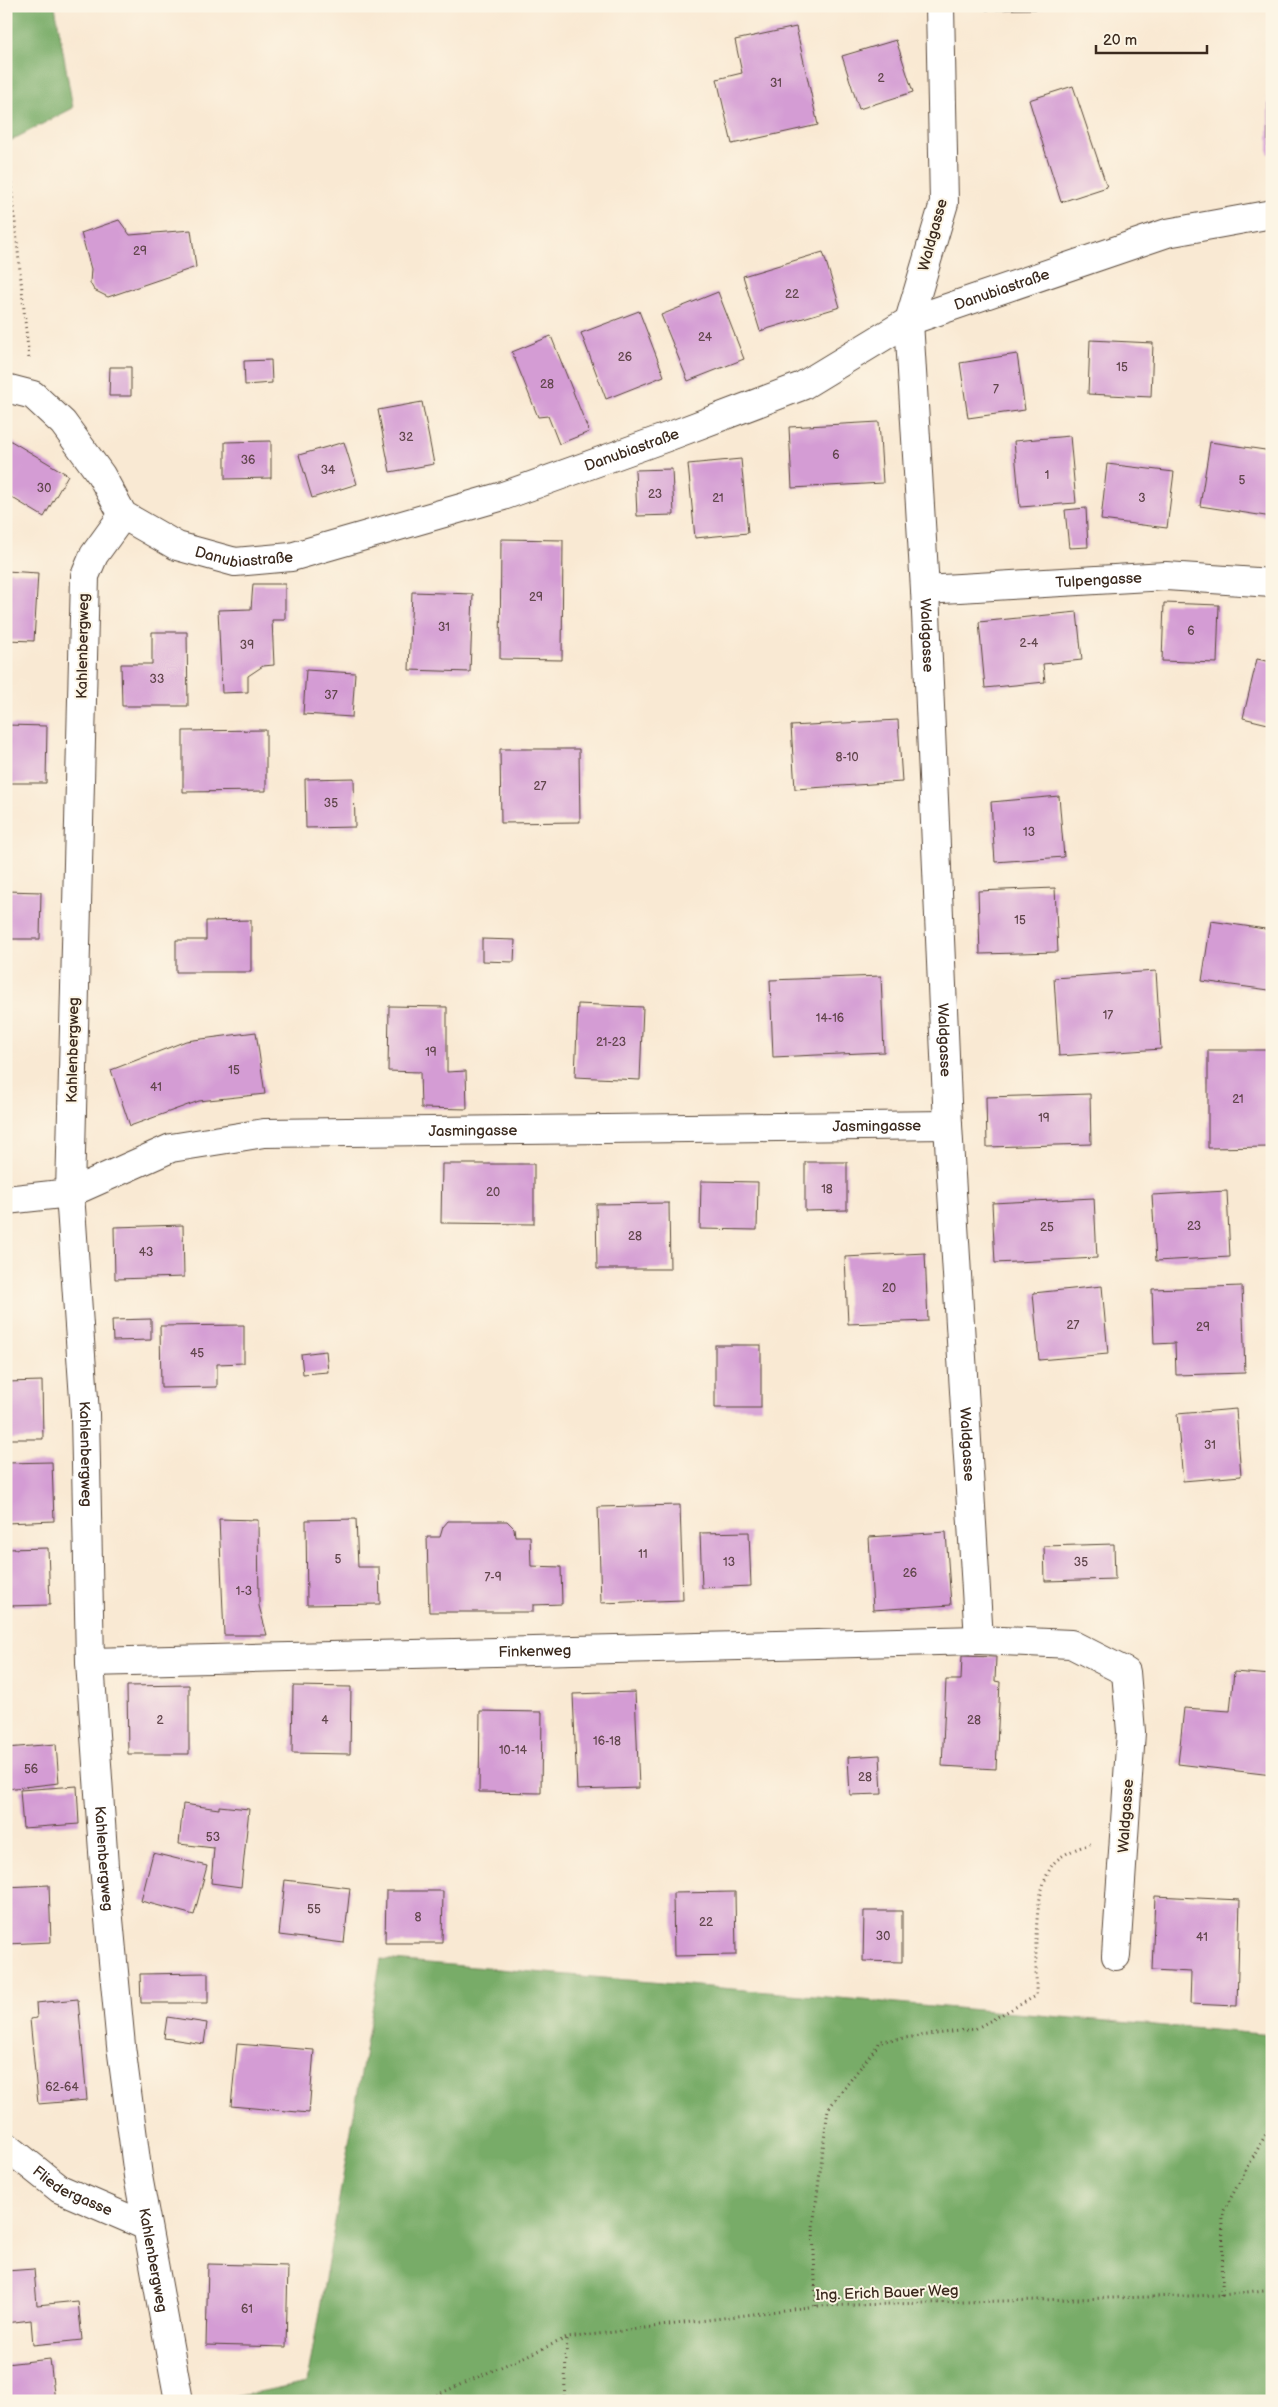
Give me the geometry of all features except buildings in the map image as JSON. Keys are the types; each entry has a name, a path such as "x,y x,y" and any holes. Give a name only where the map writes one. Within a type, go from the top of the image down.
{"street":[{"name":"Waldgasse","path":"940,6 944,203 909,321 925,590 948,1125 979,1640 1071,1644 1126,1672 1131,1732 1116,1956"},
{"name":"Danubiastraße","path":"123,515 177,546 234,562 292,557 502,496 679,433 802,386 909,321 1167,234 1272,214"},
{"path":"6,388 33,396 63,423 101,476 123,515"},
{"name":"Kahlenbergweg","path":"123,515 94,555 85,576 70,1193 85,1414 90,1662 104,1866 121,2046 146,2226 179,2401"},
{"name":"Tulpengasse","path":"925,590 1166,576 1272,583"},
{"name":"Jasmingasse","path":"6,1200 70,1193 171,1148 264,1133 948,1125"},
{"name":"Finkenweg","path":"90,1662 979,1640"},
{"name":"Fliedergasse","path":"6,2146 60,2189 146,2226"}],"path":[{"path":"6,133 30,360"},
{"path":"816,2306 813,2227 828,2109 881,2042 975,2030 1036,1996 1038,1899 1052,1866 1075,1849 1124,1835"},
{"path":"1222,2295 1223,2212 1272,2123"},
{"name":"Ing. Erich Bauer Weg","path":"423,2401 567,2338 816,2306 1222,2295 1272,2289"},
{"path":"564,2401 567,2338"}],"green space":[{"path":"6,6 55,6 73,108 6,143"},
{"path":"381,1959 1272,2035 1272,2401 215,2401 307,2382"}]}
